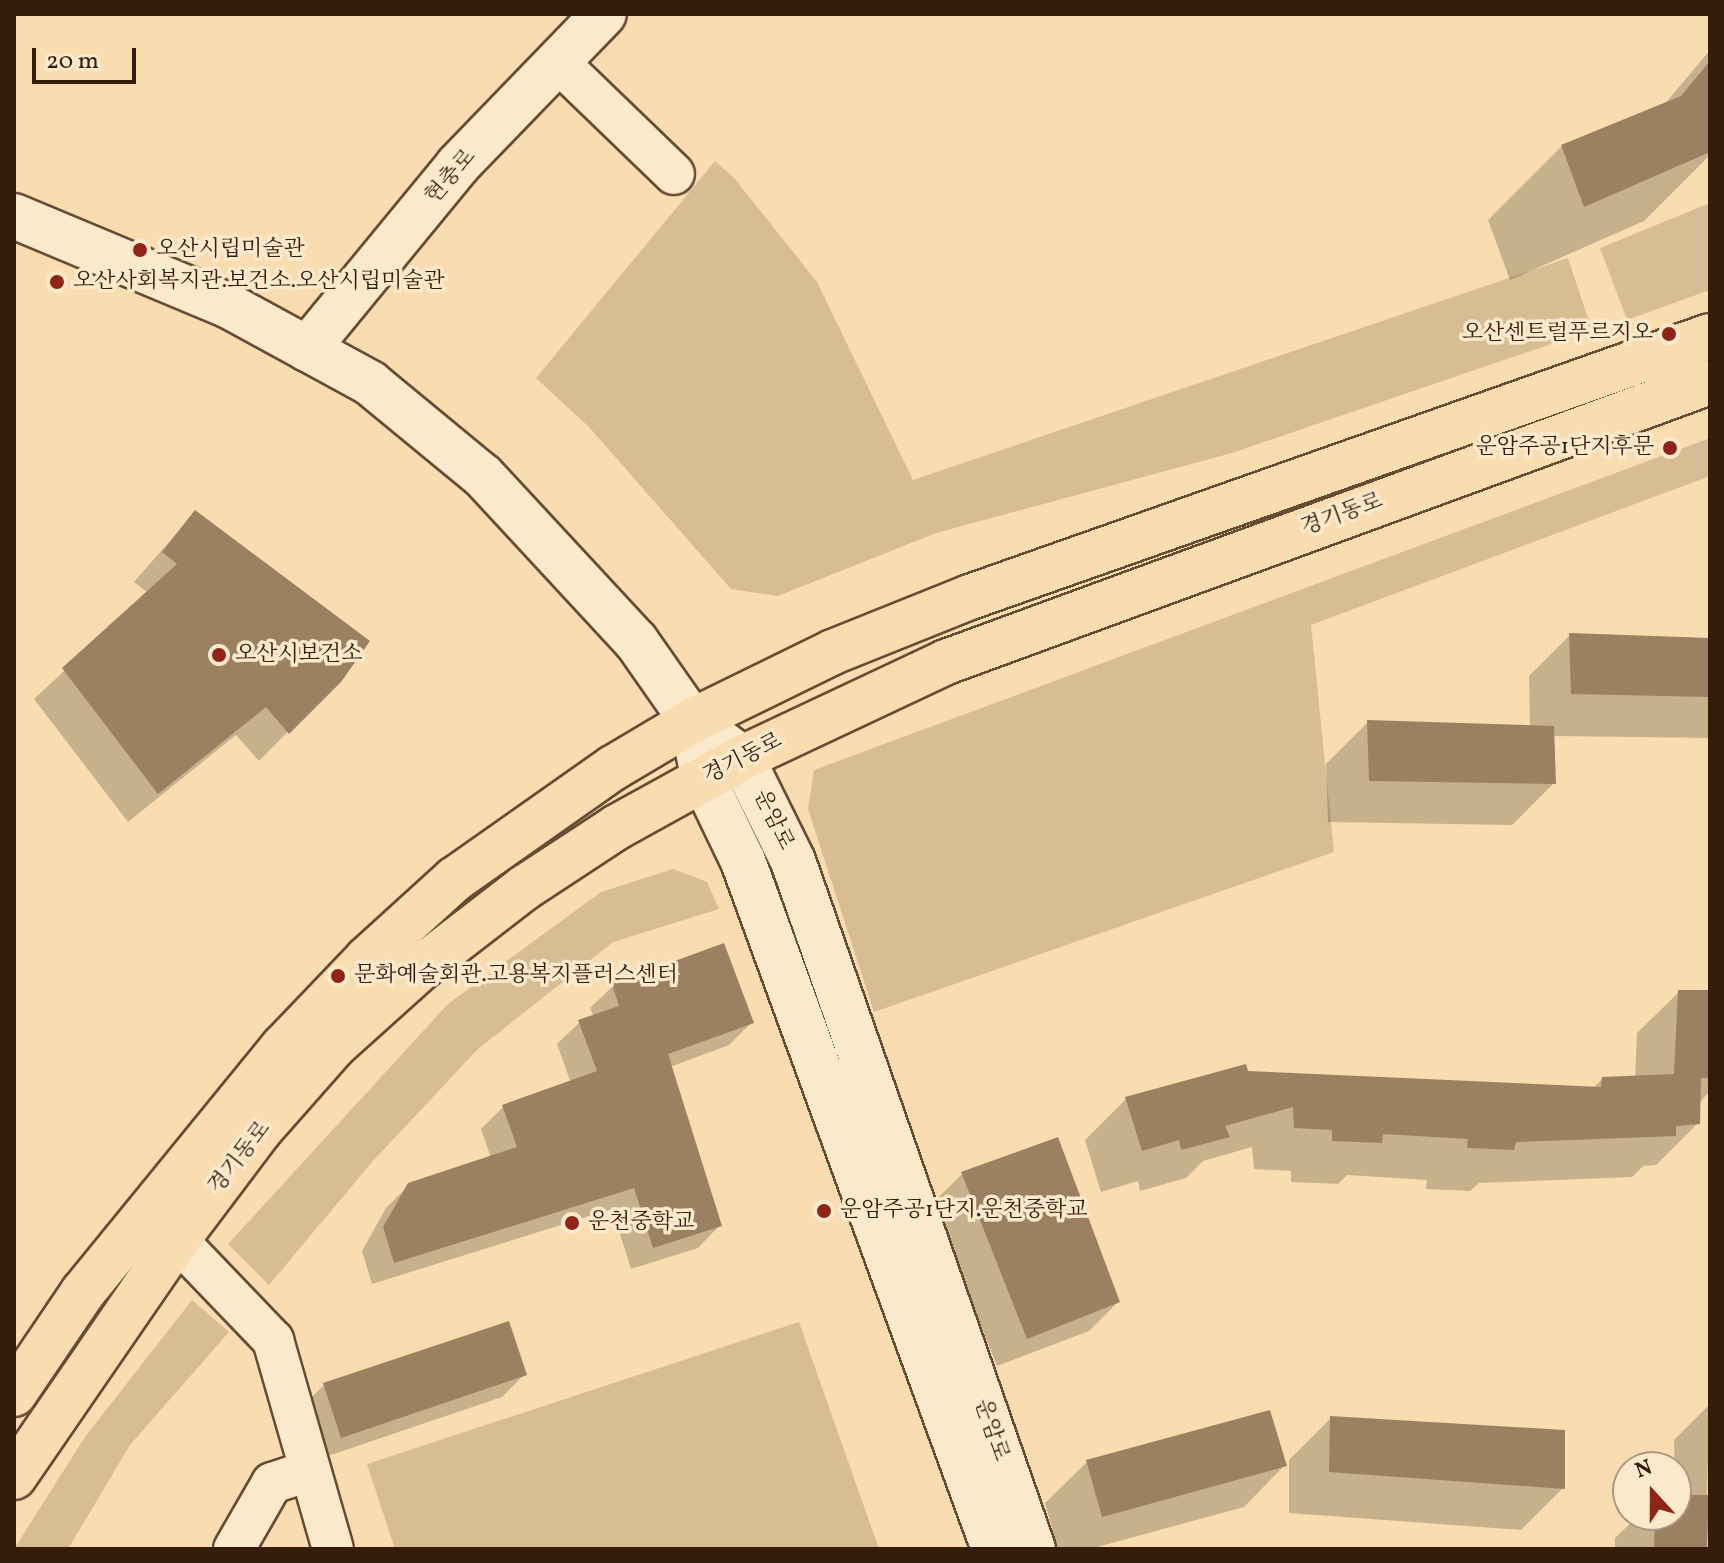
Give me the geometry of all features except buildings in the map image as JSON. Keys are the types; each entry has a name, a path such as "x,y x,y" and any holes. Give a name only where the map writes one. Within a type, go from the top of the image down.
{"main road":[{"name":"경기동로","path":"14,1394 83,1292 214,1126 367,959 455,879 527,824 692,721 833,652 970,597 1710,336"},
{"name":"경기동로","path":"14,1477 177,1240 259,1131 334,1046 423,966 524,888 703,778 946,662 1066,615 1710,382"}],"street":[{"name":"현충로","path":"307,349 458,165 604,14"},
{"path":"558,62 674,174"},
{"path":"14,216 229,306 370,383 483,476 636,641 692,721"},
{"name":"운암로","path":"692,721 742,758 793,861 1033,1549"},
{"name":"운암로","path":"692,721 703,778 743,861 994,1549"},
{"path":"177,1240 273,1340 333,1549"},
{"path":"234,1549 272,1483 310,1471"}],"shaded area":[{"path":"715,161 734,178 817,282 913,480 1568,258 1592,330 1232,453 936,533 778,596 731,589 589,427 536,378"},
{"path":"1710,203 1710,290 1627,320 1600,248"},
{"path":"1710,438 1710,476 1311,625 1334,852 874,1012 808,809 814,770"},
{"path":"673,869 707,882 719,909 613,942 478,1049 372,1162 269,1285 228,1244 448,1004 601,892"},
{"path":"192,1300 229,1332 130,1445 68,1549 14,1549 85,1437"},
{"path":"799,1322 879,1549 395,1549 367,1464"}],"place":[{"name":"오산시립미술관","path":"140,250"},
{"name":"오산사회복지관.보건소.오산시립미술관","path":"57,282"},
{"name":"오산센트럴푸르지오","path":"1669,334"},
{"name":"운암주공1단지후문","path":"1670,448"},
{"name":"오산시보건소","path":"219,655"},
{"name":"문화예술회관.고용복지플러스센터","path":"338,976"},
{"name":"운암주공1단지.운천중학교","path":"824,1211"},
{"name":"운천중학교","path":"572,1223"}]}
